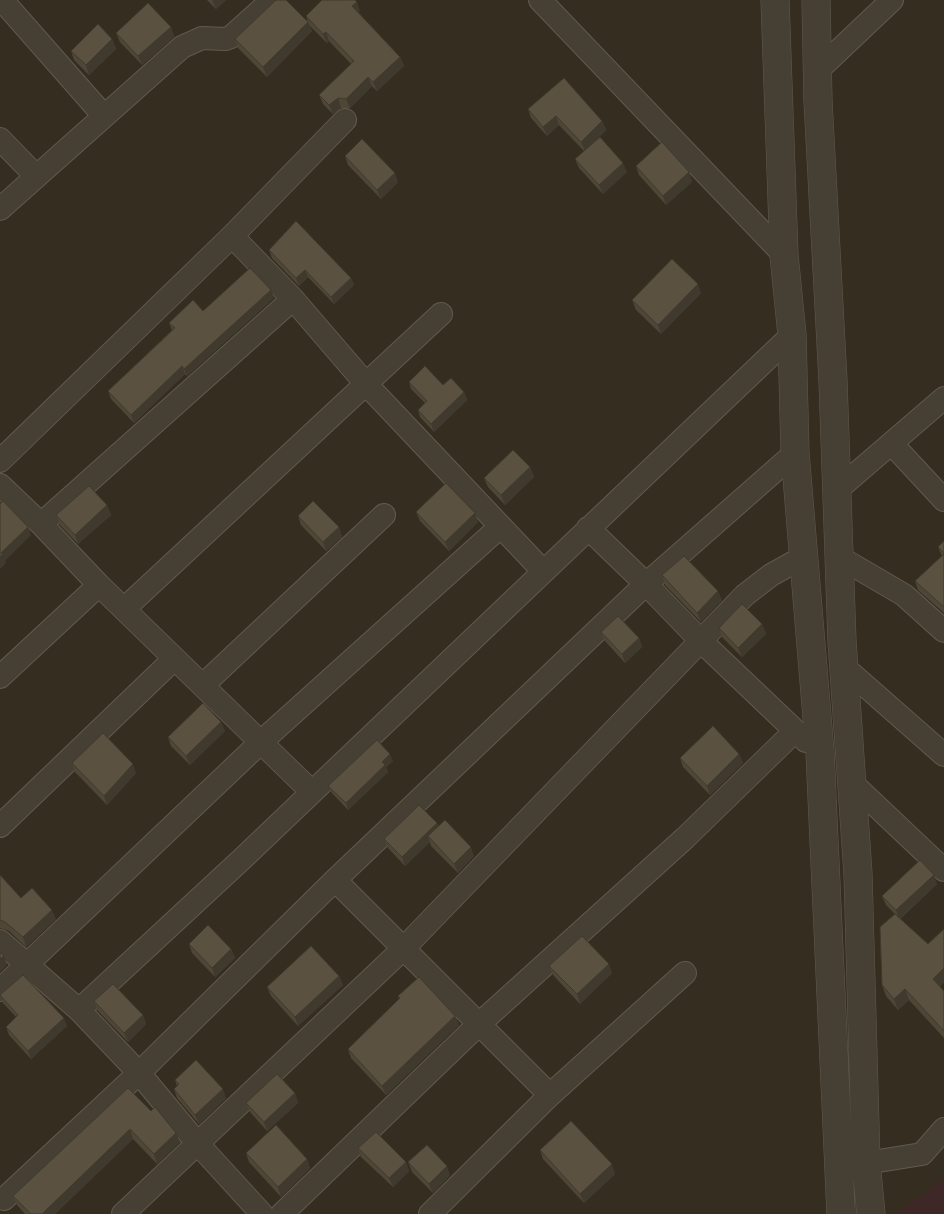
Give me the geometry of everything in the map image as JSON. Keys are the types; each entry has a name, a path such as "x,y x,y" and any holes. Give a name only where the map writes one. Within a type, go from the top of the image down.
{"street":[{"path":"2,0 104,116"},
{"path":"0,209 182,47 202,38 226,39 231,37 272,0"},
{"path":"540,0 784,255"},
{"path":"775,0 784,255 792,335 795,453 820,753 841,1214"},
{"path":"816,0 817,71 844,667 858,874 866,1163 871,1214"},
{"path":"817,71 892,0"},
{"path":"0,461 232,236 346,120"},
{"path":"0,139 36,176"},
{"path":"232,236 292,300 366,384 543,571"},
{"path":"41,524 292,300"},
{"path":"124,609 441,314"},
{"path":"79,1010 241,860 792,335"},
{"path":"837,490 944,398"},
{"path":"892,444 944,500"},
{"path":"4,1199 139,1073 335,880 646,584 795,453"},
{"path":"0,485 174,659 204,685 312,791"},
{"path":"204,685 384,515"},
{"path":"0,990 26,963 262,741 500,527"},
{"path":"588,528 702,642 820,753"},
{"path":"123,1214 403,949 757,584 805,556"},
{"path":"839,557 904,595 944,631"},
{"path":"0,677 99,585"},
{"path":"0,826 174,659"},
{"path":"844,667 944,755"},
{"path":"282,1214 478,1026 685,838 795,731"},
{"path":"852,783 944,870"},
{"path":"335,880 478,1026 550,1095"},
{"path":"0,941 79,1010 139,1073 198,1144 262,1214"},
{"path":"430,1214 550,1095 685,973"},
{"path":"922,1154 944,1129"},
{"path":"866,1163 922,1154 944,1142"}],"shaded area":[{"path":"944,1179 944,1214 895,1214"}],"building":[{"path":"276,0 286,0 308,22 263,67 235,39"},
{"path":"322,0 355,0 357,2 352,6 400,57 373,82 368,77 346,99 338,98 329,105 319,95 354,61 326,32 323,34 306,16"},
{"path":"148,3 171,27 138,56 116,33"},
{"path":"98,24 112,39 86,65 71,51"},
{"path":"564,78 602,121 581,142 556,116 543,127 528,109"},
{"path":"600,137 623,163 599,185 575,159"},
{"path":"362,139 395,173 377,190 345,156"},
{"path":"662,142 689,172 663,196 636,166"},
{"path":"296,221 351,278 331,297 305,270 296,278 269,250"},
{"path":"672,259 698,284 658,325 632,300"},
{"path":"250,268 271,290 184,369 182,366 131,415 108,391 175,328 169,323 193,300 203,311"},
{"path":"425,366 443,385 451,378 464,392 431,424 418,410 427,401 409,382"},
{"path":"513,450 530,467 501,495 484,478"},
{"path":"446,483 475,513 445,542 416,512"},
{"path":"89,486 107,505 75,535 56,515"},
{"path":"3,501 28,527 1,553 3,554 0,557 0,504"},
{"path":"313,501 339,527 323,542 298,516"},
{"path":"944,541 944,553 938,547"},
{"path":"944,554 944,607 915,581"},
{"path":"684,556 718,591 697,613 662,575"},
{"path":"742,604 762,624 738,648 719,628"},
{"path":"618,616 639,638 622,654 601,632"},
{"path":"203,703 221,722 186,756 168,737"},
{"path":"713,726 739,754 707,786 680,758"},
{"path":"103,733 133,764 104,796 72,763"},
{"path":"377,740 390,754 382,762 385,765 346,803 328,786"},
{"path":"419,805 437,823 402,857 384,839"},
{"path":"445,820 471,847 454,864 428,836"},
{"path":"920,860 934,875 896,910 882,896"},
{"path":"0,875 21,898 32,888 52,910 23,937 0,920"},
{"path":"895,914 928,944 944,929 944,968 933,979 944,991 944,1031 905,989 894,999 882,985 880,927"},
{"path":"208,925 231,949 212,968 189,944"},
{"path":"582,936 609,964 577,994 549,966"},
{"path":"311,946 339,976 295,1017 267,987"},
{"path":"23,975 64,1018 28,1051 6,1027 18,1015 0,995"},
{"path":"419,977 455,1016 382,1086 348,1049 400,998 398,996"},
{"path":"113,984 143,1015 124,1033 94,1001"},
{"path":"196,1060 223,1089 195,1115 174,1089 179,1084 175,1080"},
{"path":"277,1074 295,1093 264,1122 246,1103"},
{"path":"128,1088 151,1111 155,1107 176,1133 154,1154 130,1129 42,1214 31,1214 13,1196"},
{"path":"571,1121 612,1164 580,1194 540,1150"},
{"path":"276,1125 307,1159 278,1187 246,1153"},
{"path":"376,1132 406,1162 389,1178 358,1148"},
{"path":"427,1145 447,1166 429,1184 408,1162"}]}
